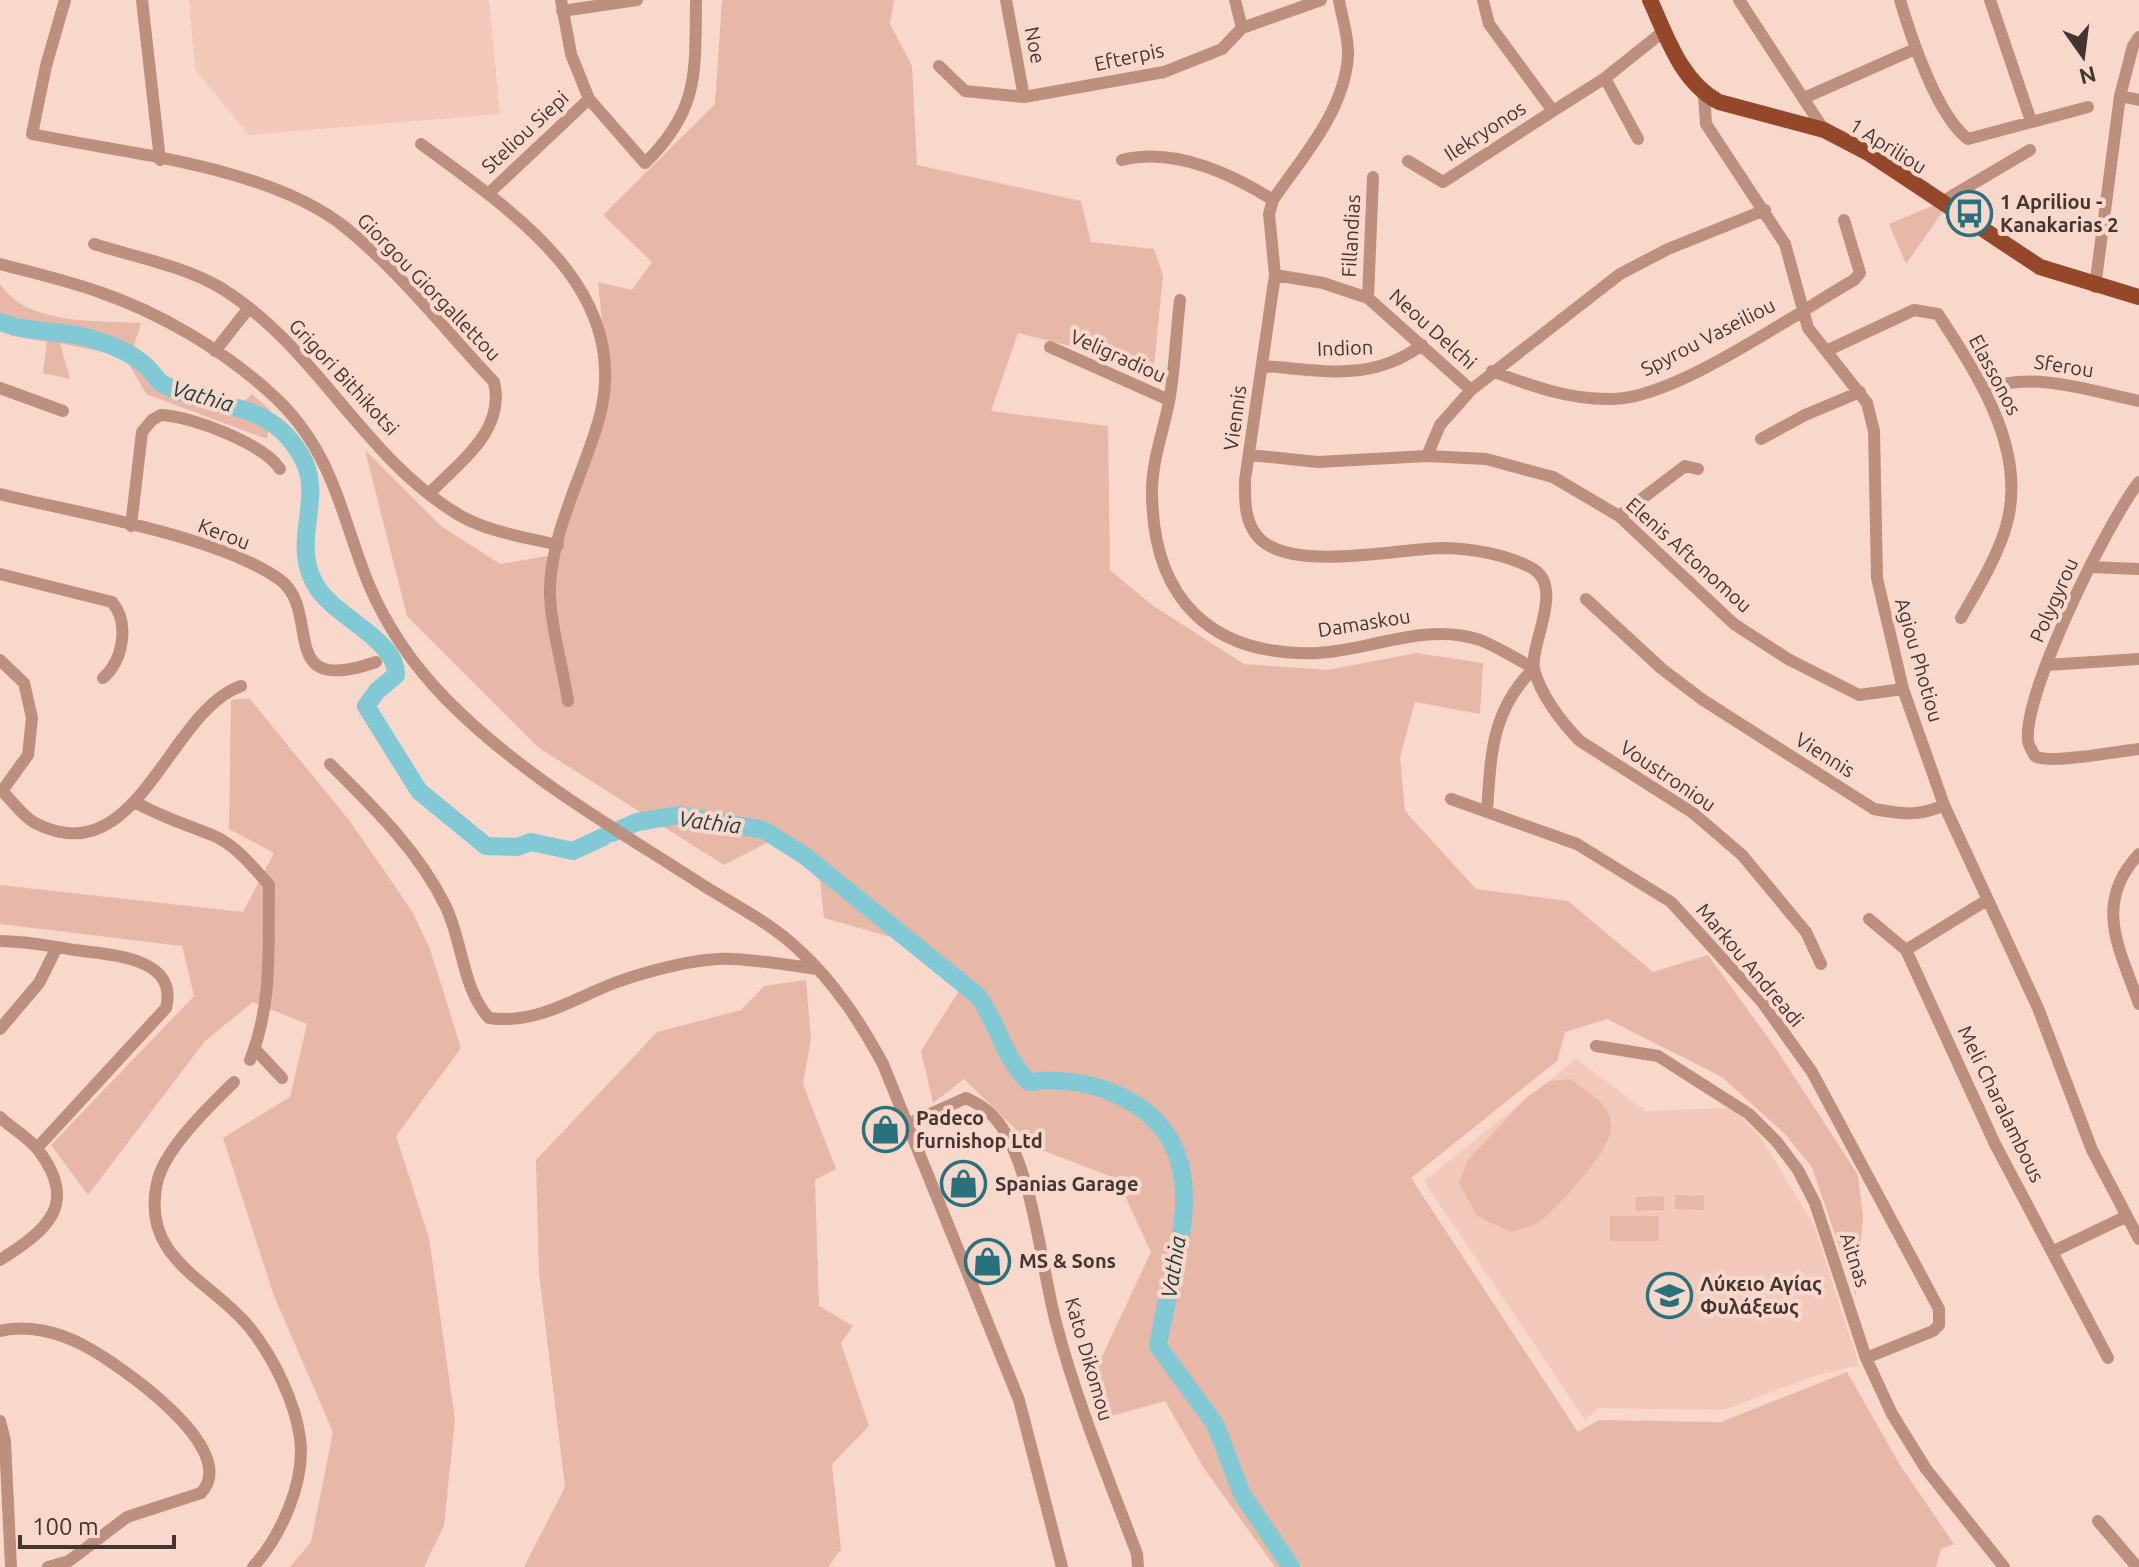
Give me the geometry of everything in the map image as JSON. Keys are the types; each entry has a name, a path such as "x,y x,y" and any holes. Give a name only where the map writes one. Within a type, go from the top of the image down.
{"main road":[{"path":"1650,0 1684,70 1704,94"},
{"name":"1 Apriliou","path":"1704,94 1719,102 1824,130 1870,154 2040,267 2095,287 2139,297"}],"street":[{"name":"Giorgou Giorgallettou","path":"65,0 46,66 32,134 256,181 310,205 345,228 494,382 499,401 492,427 429,494"},
{"path":"142,0 160,160"},
{"path":"637,0 562,5 571,54 589,99 645,163 671,138 691,97 696,0"},
{"name":"Noe","path":"1006,0 1024,97"},
{"path":"1235,0 1242,28"},
{"name":"Efterpis","path":"939,66 965,91 1024,97 1164,72 1222,49 1242,28 1321,0"},
{"path":"1122,160 1162,156 1238,178 1273,200 1333,113 1344,83 1348,53 1339,0"},
{"name":"Ilekryonos","path":"1408,161 1443,182 1553,111 1489,24 1483,0"},
{"path":"1739,0 1824,130"},
{"path":"1900,0 1915,49 1960,133 1968,139 2088,107"},
{"path":"1990,0 2031,121"},
{"path":"1553,111 1605,78 1664,31"},
{"path":"2095,287 2120,96 2133,46 2139,37"},
{"path":"1804,98 1915,49"},
{"path":"1605,78 1638,139"},
{"name":"Agiou Photiou","path":"1704,94 1706,124 1785,244 1808,328 1867,403 1874,431 1877,578 1903,689 1944,805 2038,1008 2092,1150 2139,1239"},
{"path":"2120,96 2139,100"},
{"name":"Steliou Siepi","path":"488,194 589,99"},
{"path":"421,144 488,194 562,260 587,296 599,335 605,377 600,416 558,545 550,588 568,701"},
{"path":"1940,203 2030,150"},
{"name":"Fillandias","path":"1368,298 1373,177"},
{"name":"Viennis","path":"1273,200 1269,214 1275,275 1245,513 1258,538 1281,552 1317,559 1445,548 1482,551 1534,568 1541,578 1546,606 1534,668"},
{"path":"1427,456 1440,425 1471,390 1620,274 1668,249 1765,210"},
{"name":"Spyrou Vaseiliou","path":"1492,371 1557,393 1612,399 1658,389 1753,341 1860,273 1844,220"},
{"name":"Grigori Bithikotsi","path":"94,244 220,288 279,334 429,494 460,516 496,531 558,545"},
{"path":"0,264 102,293 155,315 215,351 268,390 318,451 335,481 382,614 411,658 445,698 494,744 625,835 781,935 817,969 860,1021 908,1124 960,1261 1019,1400 1062,1567"},
{"name":"Neou Delchi","path":"1275,275 1323,283 1368,298 1471,390"},
{"name":"Damaskou","path":"1180,300 1169,400 1152,489 1154,533 1166,577 1186,608 1215,629 1242,643 1319,653 1419,634 1479,640 1534,668"},
{"path":"215,351 248,309"},
{"name":"Elassonos","path":"1826,351 1914,310 1929,310 1938,314 1984,389 2006,441 2010,484 2006,527 1984,578 1961,618"},
{"name":"Indion","path":"1262,366 1349,372 1376,370 1400,361 1422,345"},
{"name":"Veligradiou","path":"1050,347 1169,400"},
{"name":"Sferou","path":"1984,389 2010,380 2036,379 2139,401"},
{"path":"0,388 63,411"},
{"path":"1761,439 1805,415 1860,392"},
{"path":"131,526 142,432 161,415 258,447 272,457 280,469"},
{"name":"Elenis Aftonomou","path":"1250,455 1318,462 1427,456 1486,459 1553,477 1619,516 1734,624 1788,659 1859,695 1903,689"},
{"path":"1619,516 1685,466 1698,469"},
{"name":"Polygyrou","path":"2139,482 2090,567 2047,665 2031,711 2028,742 2035,756 2051,762 2139,749"},
{"name":"Kerou","path":"0,494 205,545 278,578 287,587 311,655 319,668 333,672 376,662"},
{"path":"2090,567 2139,569"},
{"path":"0,574 112,602 121,612 125,625 113,669 103,678"},
{"name":"Viennis","path":"1586,599 1662,669 1703,700 1874,809 1903,815 1925,814 1944,805"},
{"path":"2047,665 2139,659"},
{"path":"0,660 24,683 32,718 28,755 1,790 33,822 57,831 85,831 110,823 135,802 213,700 241,686"},
{"path":"1487,811 1492,738 1516,687 1534,668"},
{"name":"Voustroniou","path":"1534,668 1565,726 1580,741 1693,813 1742,855 1806,932 1821,964"},
{"path":"330,764 392,826 434,886 447,908 476,1004 489,1018 510,1021 535,1017 618,982 664,969 728,958 817,969"},
{"name":"Markou Andreadi","path":"1451,799 1577,844 1671,902 1762,1002 1812,1072 1931,1292 1941,1317 1933,1331 1866,1358"},
{"path":"135,802 161,818 213,835 252,866 269,885 268,992 252,1054 282,1078"},
{"path":"2139,854 2123,878 2110,920 2139,1004"},
{"path":"1869,919 1906,950 1987,900"},
{"path":"0,941 34,941 133,957 164,981 169,998 166,1008 37,1148"},
{"path":"0,1029 39,983 57,947"},
{"name":"Meli Charalambous","path":"1906,950 1995,1144 2108,1358"},
{"name":"Aitnas","path":"1596,1046 1658,1056 1749,1114 1777,1142 1798,1170 1815,1203 1866,1358 1892,1414 1926,1469 2004,1567"},
{"path":"234,1082 184,1133 163,1169 157,1181 156,1220 176,1264 248,1325 270,1357 300,1438 298,1473 288,1509 266,1553 253,1567"},
{"name":"Kato Dikomou","path":"908,1124 966,1098 985,1107 1007,1136 1023,1181 1056,1323 1082,1415 1137,1554 1138,1567"},
{"path":"0,1260 41,1234 54,1216 56,1196 52,1172 37,1148 1,1119"},
{"path":"2052,1252 2127,1216"},
{"path":"0,1331 14,1327 43,1330 83,1344 160,1397 185,1423 208,1462 210,1476 201,1493 127,1517 69,1561 48,1567"},
{"path":"0,1421 5,1441 11,1567"},
{"path":"2098,1521 2137,1567"}],"shaded area":[{"path":"189,0 489,0 500,114 249,135 195,70"},
{"path":"722,0 894,0 890,24 912,66 917,165 1081,201 1091,242 1154,249 1163,275 1154,367 1018,333 991,411 1108,426 1110,570 1152,605 1244,664 1328,670 1416,653 1483,663 1480,714 1415,702 1400,757 1405,811 1476,889 1568,901 1653,972 1708,955 1777,1050 1858,1175 1863,1217 1856,1296 1812,1167 1784,1133 1722,1077 1607,1019 1565,1032 1557,1061 1411,1178 1578,1432 1599,1420 1721,1422 1847,1372 1900,1465 1954,1544 1941,1549 1936,1567 1275,1567 1205,1470 1165,1401 1108,1417 1092,1378 1151,1252 1117,1179 1034,1147 964,1079 933,1103 921,1051 965,981 930,948 824,918 820,880 774,839 724,865 539,748 407,616 365,450 441,526 500,564 559,554 609,390 598,282 632,290 652,262 603,215 715,104"},
{"path":"1937,204 1944,210 1906,264 1889,224"},
{"path":"0,284 12,298 45,314 141,323 133,349 169,378 235,410 252,394 271,411 267,439 146,394 125,357 60,343 70,379 43,373 47,342 12,336 0,330"},
{"path":"249,698 349,820 412,911 430,949 461,1048 396,1136 429,1238 455,1420 444,1526 424,1567 290,1567 311,1542 333,1432 274,1296 223,1138 290,1097 307,1024 253,1002 205,1041 88,1195 51,1145 194,996 182,946 0,924 0,885 243,912 274,853 229,829 231,700"},
{"path":"806,980 811,1039 803,1084 836,1169 815,1180 819,1306 853,1326 841,1343 869,1426 832,1464 841,1549 828,1567 524,1567 565,1487 539,1273 536,1160 657,1032 741,1010 764,986"},
{"name":"Λύκειο Αγίας Φυλάξεως","path":"1576,1059 1646,1111 1732,1108 1759,1135 1814,1225 1859,1365 1814,1376 1723,1410 1598,1408 1585,1420 1424,1181"},
{"path":"1570,1079 1595,1098 1609,1116 1610,1133 1597,1159 1563,1199 1533,1225 1511,1232 1477,1216 1459,1183 1468,1160 1527,1097 1550,1081"},
{"path":"1675,1195 1704,1196 1704,1210 1675,1209"},
{"path":"1664,1196 1664,1210 1636,1211 1635,1197"},
{"path":"1610,1216 1659,1216 1659,1241 1610,1241"}],"waterway":[{"name":"Vathia","path":"0,322 78,335 105,343 135,358 165,385 242,409 276,426 291,440 309,476 306,553 315,584 335,607 376,639 394,662 396,675 377,691 366,706 419,791 486,846 517,847 531,842 573,851 603,837"},
{"name":"Vathia","path":"612,833 637,822 680,815 764,830 805,856 978,996 1013,1063 1029,1082 1065,1081 1090,1085 1124,1098 1155,1120 1174,1147 1183,1177 1184,1210 1180,1244 1158,1346 1215,1424 1242,1494 1291,1567"},
{"name":"Vathia","path":"603,837 612,833"}],"place":[{"name":"1 Apriliou - Kanakarias 2","path":"1969,214"},
{"name":"Padeco furnishop Ltd","path":"885,1129"},
{"name":"Spanias Garage","path":"964,1184"},
{"name":"MS & Sons","path":"988,1261"},
{"name":"Λύκειο Αγίας Φυλάξεως","path":"1669,1295"}]}
